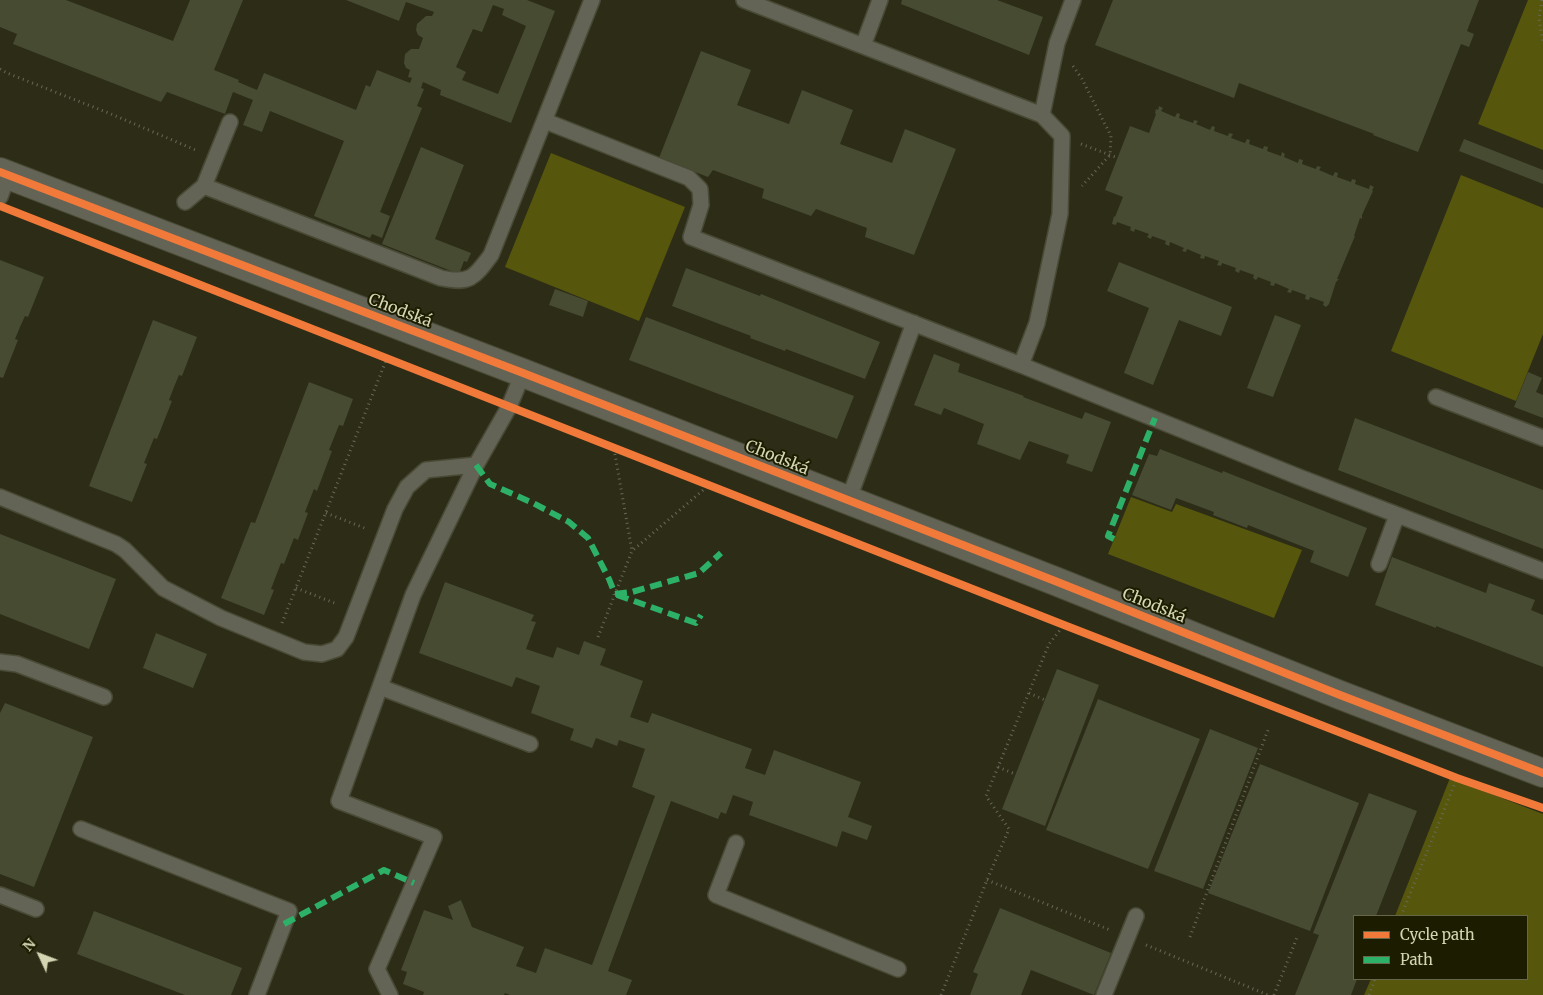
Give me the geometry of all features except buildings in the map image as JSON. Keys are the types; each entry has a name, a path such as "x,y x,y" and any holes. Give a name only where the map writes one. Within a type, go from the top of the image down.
{"street":[{"name":"Chodská","path":"3,181 523,373 1543,773"}],"lane":[{"path":"204,186 441,278 455,281 468,280 480,270 491,255 592,0"},
{"path":"744,0 1042,115 1062,136 1060,214 1037,323 1021,365"},
{"path":"863,46 880,0"},
{"path":"1042,115 1057,43 1073,0"},
{"path":"545,121 689,178 700,188 701,205 691,238 914,323 1299,477 1543,571"},
{"path":"185,202 204,186 230,122"},
{"path":"848,501 914,323"},
{"path":"390,995 377,969 434,837 339,801 413,595 476,465 509,406 523,373"},
{"path":"1436,397 1543,438"},
{"path":"0,497 116,544 125,550 163,588 221,618 304,652 322,654 337,649 346,637 395,508 407,487 426,470 476,465"},
{"path":"1378,564 1398,515"},
{"path":"0,662 17,664 104,698"},
{"path":"380,687 530,744"},
{"path":"81,829 289,911 258,995"},
{"path":"736,843 716,895 898,969"},
{"path":"0,895 36,909"},
{"path":"1104,995 1136,916"}],"path":[{"path":"1542,0 1539,18 1543,44"},
{"path":"1057,43 1082,79 1111,136 1110,155 1060,214"},
{"path":"0,69 215,158"},
{"path":"1062,136 1118,158"},
{"path":"10,210 1064,625 1457,778 1543,808"},
{"path":"279,630 387,358"},
{"path":"614,448 632,551"},
{"path":"598,637 632,551 709,485"},
{"path":"326,513 385,536"},
{"path":"296,588 356,611"},
{"path":"941,995 1009,829 986,796 1050,644 1064,625"},
{"path":"1029,693 1045,700"},
{"path":"1190,938 1268,730"},
{"path":"998,767 1016,774"},
{"path":"1401,915 1457,778"},
{"path":"1274,995 1298,935"},
{"path":"1369,995 1376,980"}],"shaded area":[{"path":"1528,0 1543,0 1543,150 1478,124"},
{"path":"551,153 685,207 639,321 505,267"},
{"path":"1461,175 1543,208 1543,334 1516,401 1391,351"},
{"path":"1131,497 1172,512 1176,504 1302,550 1274,618 1108,554"},
{"path":"1450,778 1543,814 1543,995 1364,995 1371,980 1528,980 1528,915 1395,915"}],"marked path":[{"path":"1114,539 1108,536 1155,418"},
{"path":"476,465 490,484 533,503 569,522 588,538 615,594"},
{"path":"615,594 632,592 699,573 721,553"},
{"path":"617,595 696,623 701,615"},
{"path":"284,924 384,870 414,883"}],"cycle path":[{"path":"0,172 523,373 1543,773"},
{"path":"0,206 1064,625 1457,778 1543,808"}]}
